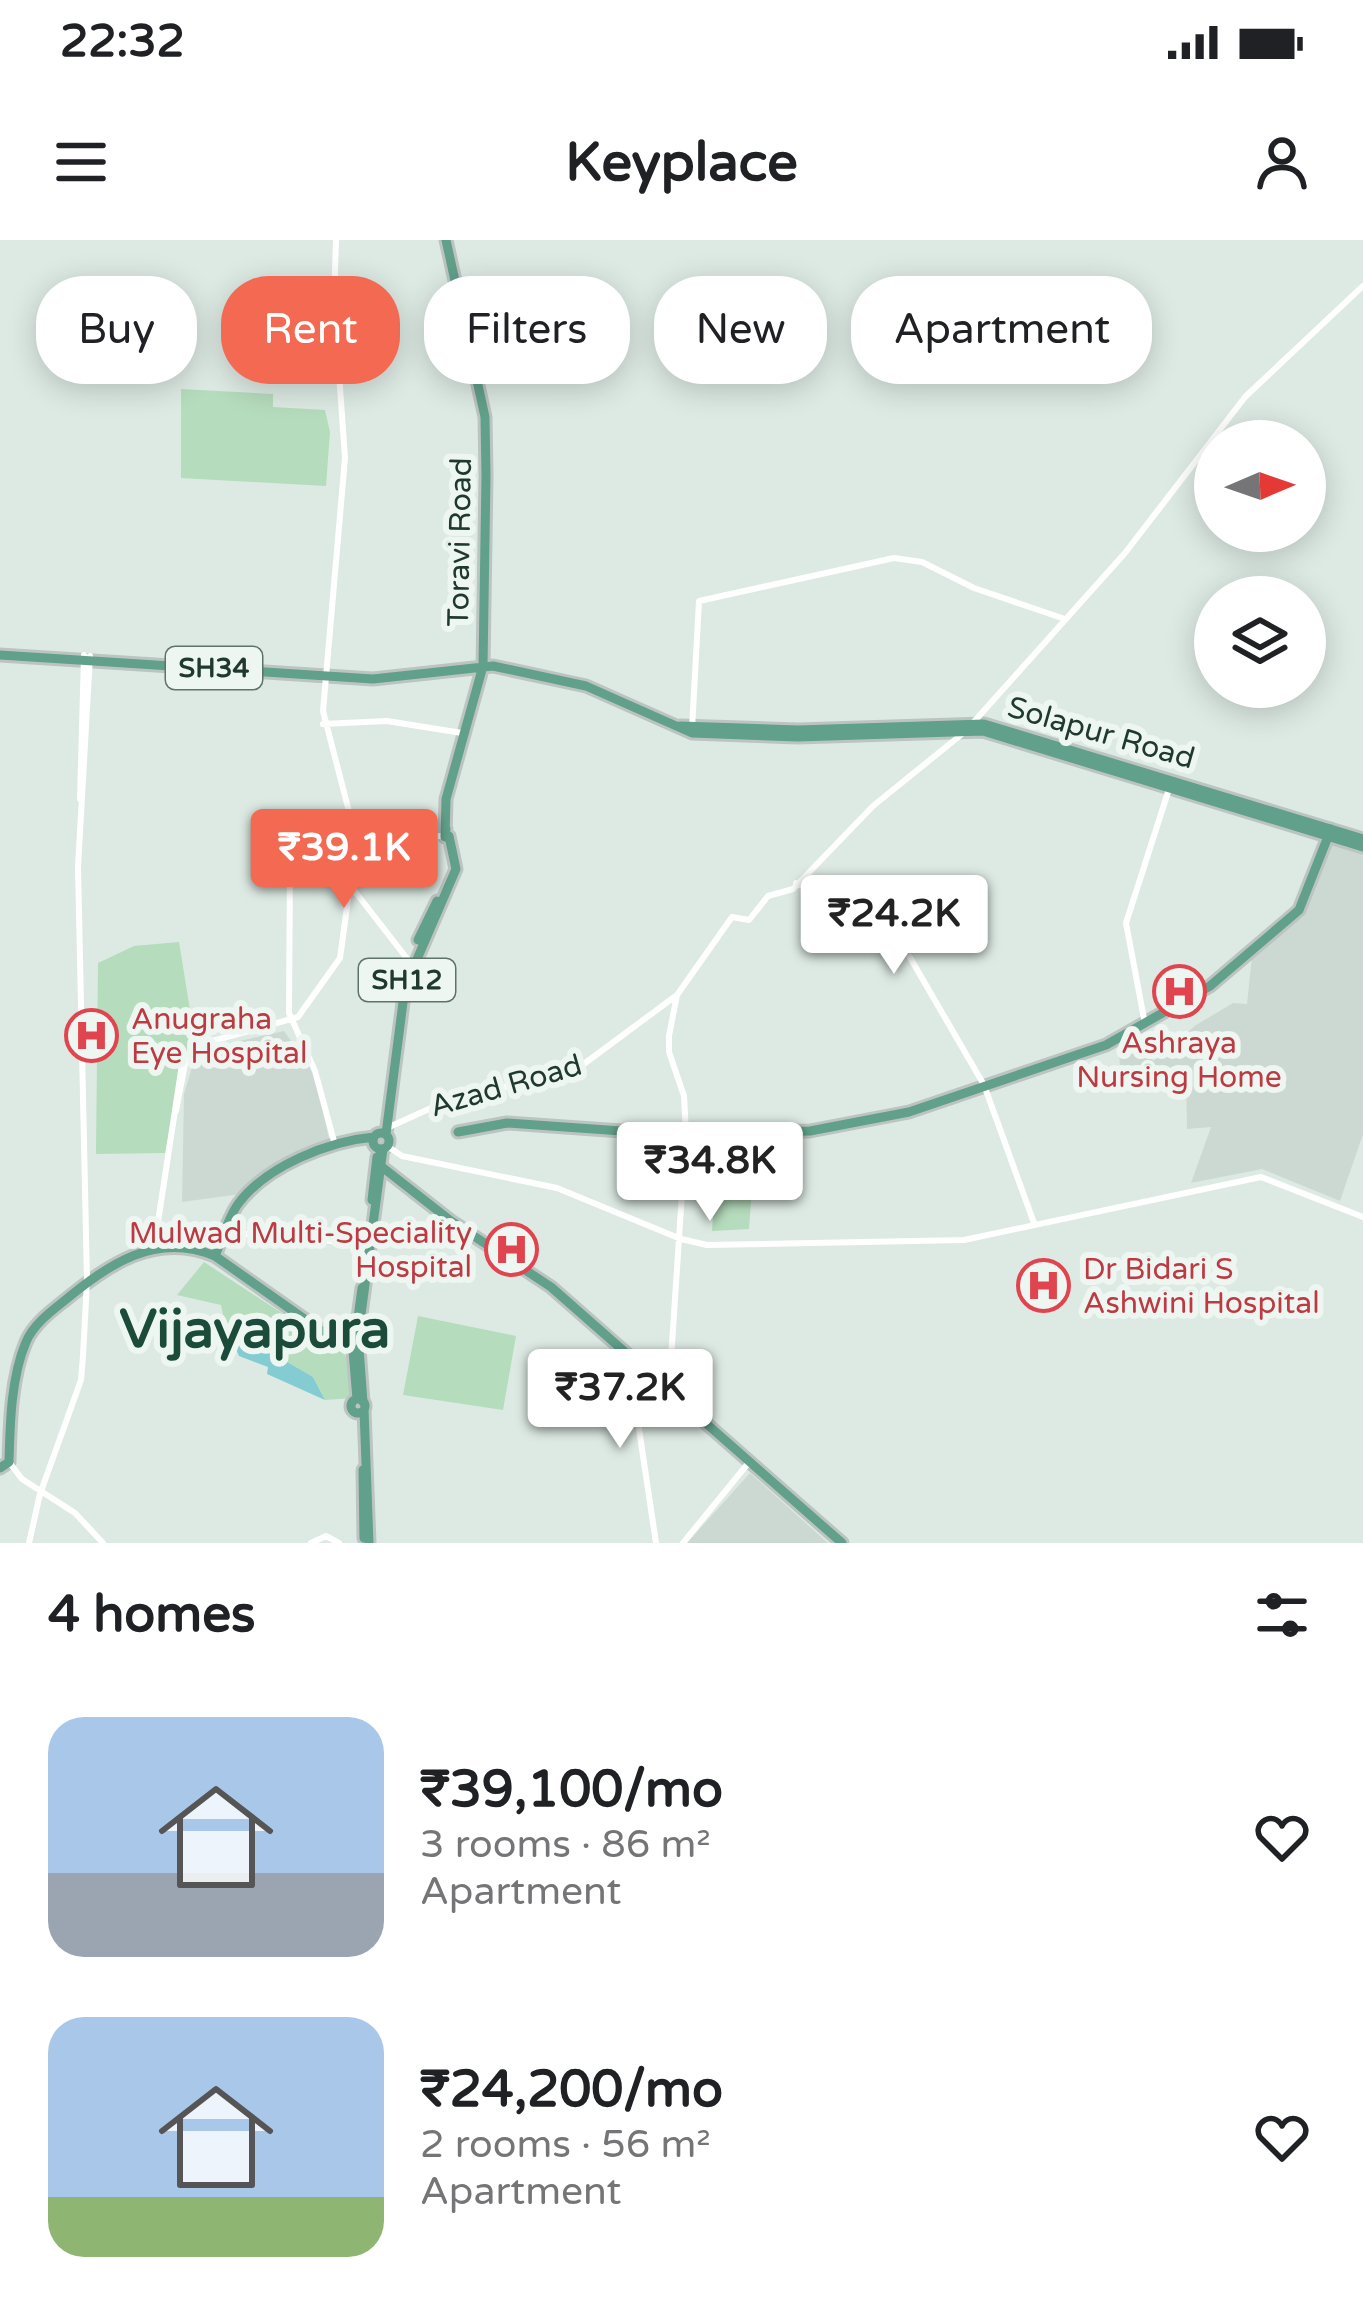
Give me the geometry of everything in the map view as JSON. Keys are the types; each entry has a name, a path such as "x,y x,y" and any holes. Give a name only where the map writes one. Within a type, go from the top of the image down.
{"main road":[{"name":"Toravi Road","path":"443,240 485,430 481,663"},
{"name":"SH34","path":"0,653 388,679 481,663"},
{"name":"Solapur Road","path":"481,663 586,686 675,727 971,726 1363,843"},
{"name":"SH12","path":"382,1139 410,963 456,869 441,802 481,663"},
{"name":"SH12","path":"445,834 446,799 481,663"},
{"name":"Solapur Road","path":"692,729 714,735 860,736 971,726 1329,832"},
{"path":"458,1132 507,1123 686,1133 807,1131 909,1112 1106,1045 1210,986 1299,910 1329,832"},
{"path":"214,1256 237,1205 260,1184 335,1145 382,1139"},
{"path":"354,1343 382,1167 382,1139"},
{"path":"366,1543 354,1343 382,1139"},
{"path":"382,1167 451,1221 551,1287 842,1543"},
{"path":"4,1465 16,1388 34,1329 100,1268 156,1248 214,1256 330,1337 354,1343"},
{"path":"0,1386 16,1388"}],"street":[{"path":"156,1248 178,1072 186,1056 208,1042 290,1021 340,958 352,826 323,724 345,458 334,303 336,240"},
{"path":"669,1389 686,1133 683,1090 668,1046 677,995 732,917 749,920 768,896 789,891 872,806 971,726 1125,553 1245,398 1363,286"},
{"path":"692,729 699,601 894,558 922,562 974,588 1063,619"},
{"path":"29,1543 40,1494 81,1379 87,1281 80,799 90,659"},
{"path":"323,724 387,721 462,733"},
{"path":"1145,1024 1126,923 1170,786"},
{"path":"353,840 445,834"},
{"path":"335,1145 315,1071 290,1021 294,841 350,853"},
{"path":"796,883 885,916 984,1085 1034,1223"},
{"path":"350,885 410,963"},
{"name":"Azad Road","path":"382,1139 452,1099 573,1072 677,995"},
{"path":"382,1139 402,1156 582,1196 681,1239 707,1245 964,1240 1261,1177 1363,1217"},
{"path":"224,1233 308,1237 366,1247"},
{"path":"628,1352 656,1543"},
{"path":"683,1543 750,1461"},
{"path":"4,1465 40,1494 75,1513 103,1543"},
{"path":"311,1543 326,1536 340,1543"}],"shaded area":[{"path":"1328,841 1363,853 1363,1134 1340,1201 1262,1169 1191,1183 1211,1127 1187,1129 1186,1077 1121,1076 1118,1043 1150,1043 1153,1061 1196,1025 1233,1003 1247,1004 1252,956 1301,913"},
{"path":"284,1031 314,1073 330,1143 280,1165 241,1194 182,1202 184,1094 192,1067 218,1046"},
{"path":"750,1473 828,1543 687,1543"}],"green space":[{"path":"181,389 273,394 273,407 325,410 330,432 326,486 181,478"},
{"path":"179,942 195,1041 183,1061 165,1153 96,1154 98,963 134,946"},
{"path":"716,1174 753,1174 749,1229 712,1231"},
{"path":"204,1262 344,1354 353,1364 353,1398 325,1400 313,1377 225,1325 221,1305 177,1295"},
{"path":"418,1316 516,1336 503,1410 403,1395"}],"water":[{"path":"209,1316 313,1377 325,1400 267,1374 268,1367 239,1356 233,1342 197,1330 194,1324"}],"place":[{"name":"Ashraya Nursing Home","path":"1179,991"},
{"name":"Anugraha Eye Hospital","path":"92,1036"},
{"name":"Mulwad Multi-Speciality Hospital","path":"511,1250"},
{"name":"Dr Bidari S Ashwini Hospital","path":"1044,1286"}],"district":[{"name":"Vijayapura","path":"255,1329"}]}
